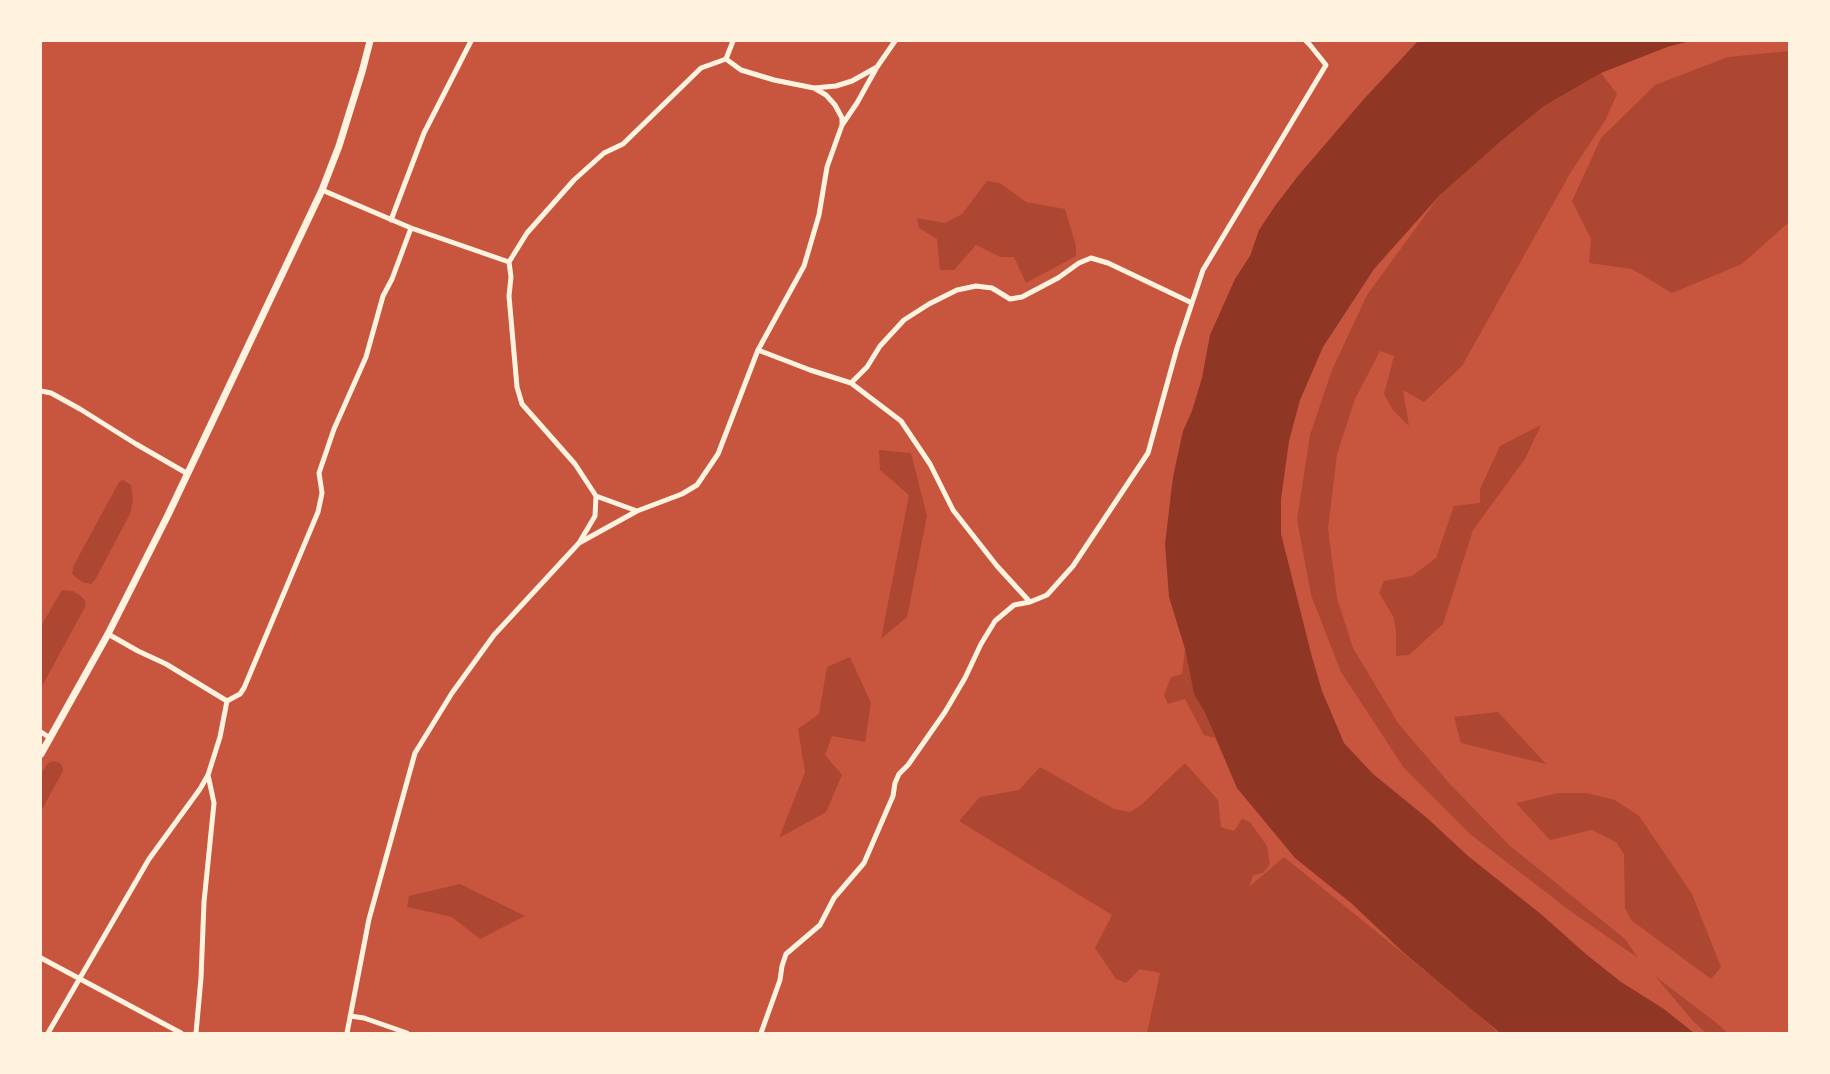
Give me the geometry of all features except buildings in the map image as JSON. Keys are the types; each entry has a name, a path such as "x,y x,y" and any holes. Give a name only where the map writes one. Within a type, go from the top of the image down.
{"main road":[{"path":"41,754 108,634 188,474 322,190 340,146 370,41"}],"street":[{"path":"391,220 424,133 471,41"},
{"path":"347,1033 369,919 415,753 452,693 494,635 579,543 595,516 596,496 575,464 522,404 516,378 509,296 511,277 509,262 527,233 574,180 604,153 623,144 701,68 726,59 733,41"},
{"path":"579,543 637,511 682,494 697,485 718,454 758,350 804,266 819,215 827,168 842,125 895,41"},
{"path":"761,1033 780,980 786,954 820,925 834,898 864,863 894,796 895,783 899,774 908,765 945,712 995,621 1014,605 1030,602 1047,595 1073,566 1148,453 1177,348 1203,270 1326,66 1306,41"},
{"path":"726,59 741,70 774,80 814,88 836,86 852,81 877,68"},
{"path":"814,88 826,95 835,106 842,118 842,125"},
{"path":"322,190 411,228 509,262"},
{"path":"227,701 240,694 244,688 318,512 322,493 319,473 334,429 366,357 383,296 392,279 411,228"},
{"path":"851,383 867,367 880,346 904,320 929,304 957,290 976,286 992,288 1010,299 1022,297 1090,258 1108,263 1192,303"},
{"path":"758,350 851,383 901,421 930,464 953,510 996,566 1030,602"},
{"path":"43,391 80,409 188,474"},
{"path":"596,496 637,511"},
{"path":"108,634 166,664 227,701"},
{"path":"48,1033 149,859 200,789 208,775 220,737 227,701"},
{"path":"41,732 50,738"},
{"path":"196,1033 201,978 204,902 214,803 208,775"},
{"path":"41,958 181,1033"},
{"path":"350,1016 364,1018 408,1033"}],"shaded area":[{"path":"1418,41 1690,41 1667,47 1601,73 1544,106 1501,141 1440,195 1374,269 1323,347 1300,400 1289,441 1281,499 1281,534 1312,657 1322,691 1344,743 1373,774 1587,955 1621,982 1664,1009 1694,1033 1500,1033 1404,953 1351,903 1295,858 1237,788 1205,713 1194,694 1185,649 1169,597 1165,544 1173,477 1183,431 1192,411 1202,378 1210,335 1235,279 1250,256 1259,230 1275,206 1298,176 1364,99"},
{"path":"1789,51 1789,222 1742,264 1672,293 1632,269 1589,263 1591,239 1572,201 1601,138 1655,85 1728,57"},
{"path":"1601,73 1617,94 1605,121 1571,172 1462,366 1424,402 1403,390 1409,426 1393,410 1384,394 1394,356 1380,351 1355,399 1337,454 1328,529 1337,598 1353,648 1398,723 1449,783 1509,845 1625,939 1638,958 1573,913 1470,834 1404,768 1341,672 1311,595 1297,520 1310,435 1332,370 1367,295 1440,195 1544,106"},
{"path":"987,181 1000,183 1026,202 1065,209 1076,246 1076,256 1026,283 1014,257 1000,257 976,245 954,270 940,270 937,239 919,228 917,218 945,223 962,214"},
{"path":"1541,425 1525,459 1473,530 1443,624 1409,655 1396,656 1396,630 1393,616 1379,593 1384,581 1412,576 1436,558 1454,506 1480,503 1480,489 1500,446"},
{"path":"879,450 911,453 927,516 907,617 881,639 909,495 880,470"},
{"path":"123,480 131,485 133,500 130,514 95,580 91,584 82,582 72,574 74,565 119,482"},
{"path":"62,590 73,591 82,597 86,602 85,607 41,688 41,626"},
{"path":"1185,649 1194,694 1205,713 1215,738 1204,735 1185,699 1168,704 1164,695 1171,677 1182,674"},
{"path":"850,657 871,703 865,742 832,736 825,755 842,775 826,812 779,838 805,772 798,729 819,714 827,667"},
{"path":"1498,712 1546,764 1461,743 1454,717"},
{"path":"54,761 60,763 63,771 41,811 41,774 48,763"},
{"path":"1185,763 1218,800 1221,827 1234,831 1242,819 1250,822 1267,846 1270,864 1263,873 1253,875 1249,887 1284,857 1472,1009 1498,1033 1147,1033 1160,973 1140,969 1126,983 1116,979 1095,948 1112,915 959,821 980,797 1019,790 1040,767 1114,809 1130,812 1141,805"},
{"path":"1558,793 1587,793 1615,800 1639,816 1692,894 1721,967 1711,979 1631,920 1625,908 1624,854 1616,842 1592,830 1550,840 1516,803"},
{"path":"460,884 525,916 480,939 452,917 407,907 409,896"},
{"path":"1655,976 1727,1033 1706,1033 1693,1021"}]}
